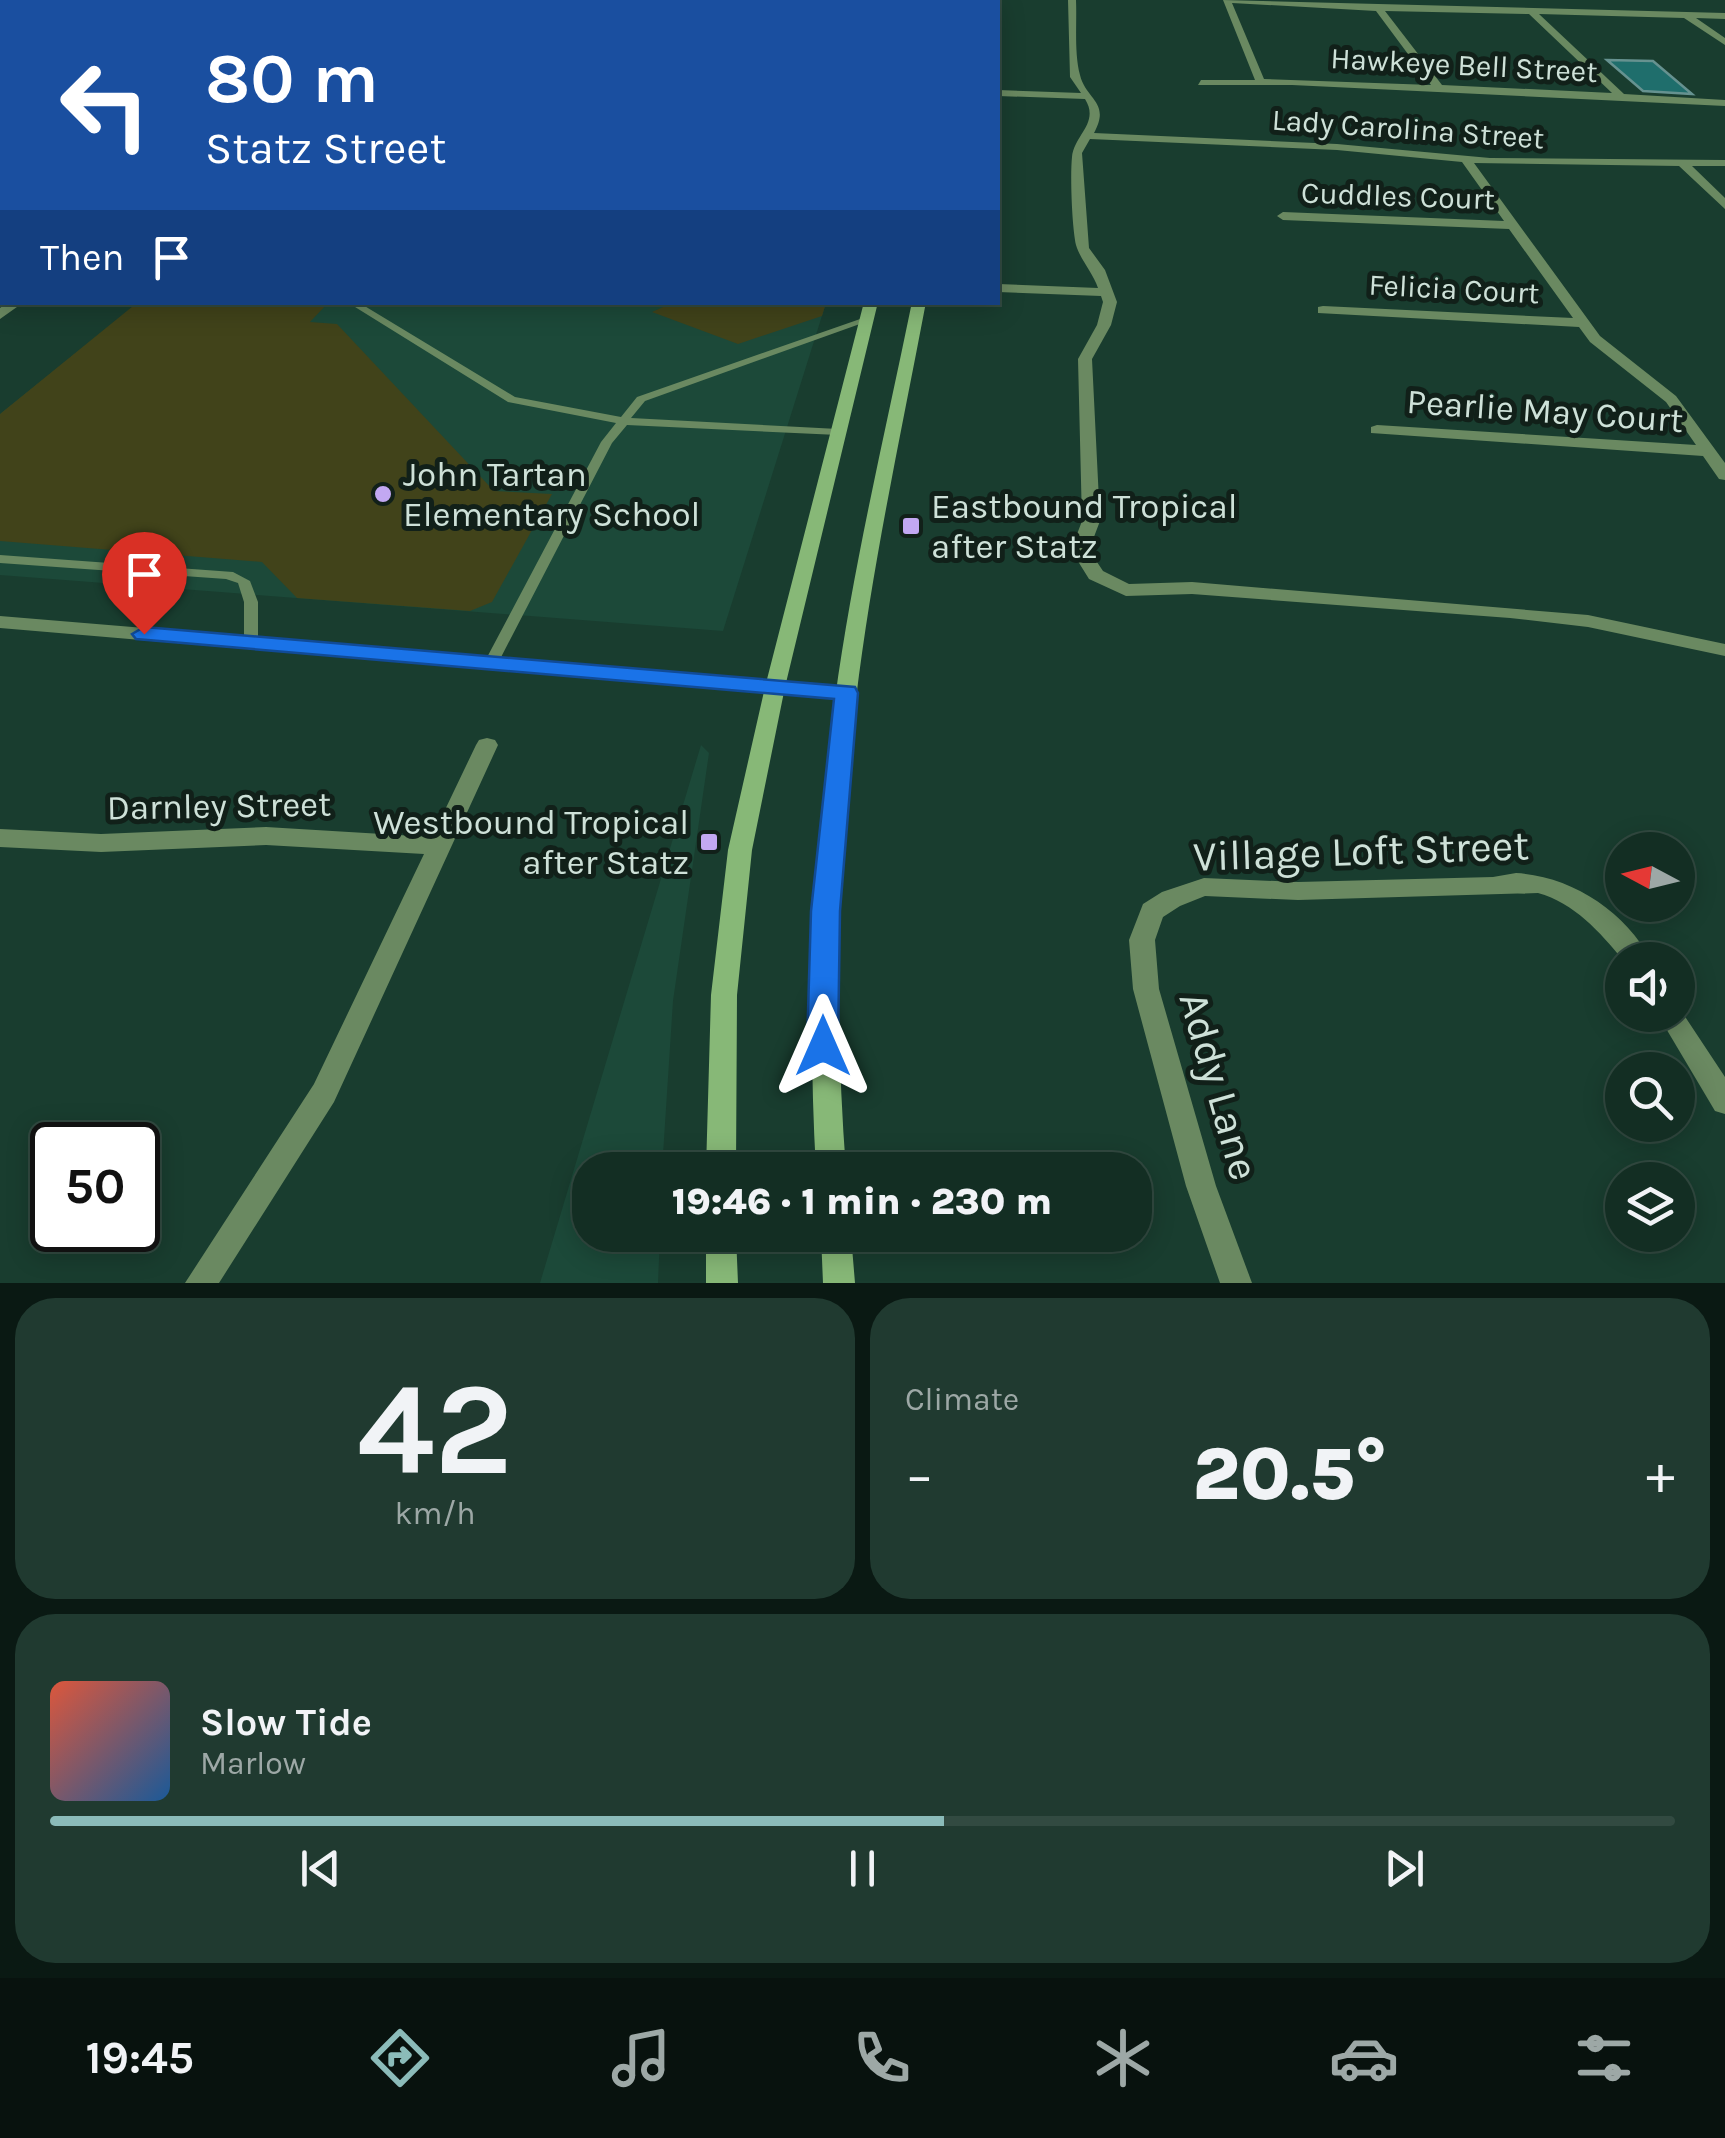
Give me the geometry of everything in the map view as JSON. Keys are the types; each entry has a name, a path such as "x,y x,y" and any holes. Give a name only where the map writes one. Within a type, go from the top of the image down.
{"main road":[{"path":"830,1152 823,982 830,847 846,693 918,305"},
{"path":"721,1152 724,995 750,799 868,311"},
{"path":"721,1252 722,1283"},
{"path":"837,1252 839,1283"}],"street":[{"path":"1072,0 1075,77 1088,96 1095,120 1088,136 1078,145 1083,248 1098,270 1109,312 1085,359 1091,520 1080,550 1096,576 1126,590 1192,588 1554,616 1725,650"},
{"path":"1260,83 1229,0 1379,9 1725,16"},
{"path":"1379,9 1439,88"},
{"path":"1529,10 1623,98"},
{"path":"1686,14 1725,42"},
{"name":"Hawkeye Bell Street","path":"1201,83 1439,88 1725,103"},
{"path":"1000,93 1088,96"},
{"name":"Lady Carolina Street","path":"1088,136 1337,147 1466,160 1725,163"},
{"path":"1466,160 1595,339 1672,398 1725,474"},
{"path":"1680,162 1725,205"},
{"name":"Cuddles Court","path":"1282,216 1511,225"},
{"path":"1000,288 1106,292"},
{"name":"Felicia Court","path":"1323,310 1582,323"},
{"name":"Pearlie May Court","path":"1377,430 1708,451"},
{"path":"0,622 846,693"},
{"path":"202,1283 324,1093 487,745"},
{"name":"Darnley Street","path":"0,838 101,844 266,836 438,846"},
{"name":"Village Loft Street","path":"1152,911 1171,898 1204,887 1298,891 1493,886 1516,880 1548,883 1572,898 1623,942"},
{"name":"Addy Lane","path":"1152,911 1142,940 1146,989 1202,1186 1236,1283"},
{"path":"1682,1032 1725,1102"}],"lane":[{"path":"357,305 512,400 622,420 838,432"},
{"path":"491,663 607,442 641,399 868,311"},
{"path":"0,560 228,575 244,581 251,602 251,643"}],"shaded area":[{"path":"134,305 326,305 310,322 337,324 494,491 552,494 492,602 470,611 297,598 262,562 0,541 0,414"},
{"name":"John Tartan Elementary School","path":"136,305 825,305 723,631 0,575 0,414"},
{"path":"668,305 825,305 822,316 738,344 652,312"},
{"path":"701,745 709,753 673,1001 663,1152 579,1152"},
{"path":"572,1176 572,1252 659,1252 658,1283 540,1283"}],"building":[{"path":"1607,60 1653,61 1692,94 1643,91"}],"place":[{"name":"John Tartan Elementary School","path":"383,494"},
{"name":"Eastbound Tropical after Statz","path":"911,526"},
{"name":"Westbound Tropical after Statz","path":"709,842"}],"route":[{"path":"144,634 846,693 830,847 823,1046"}]}
